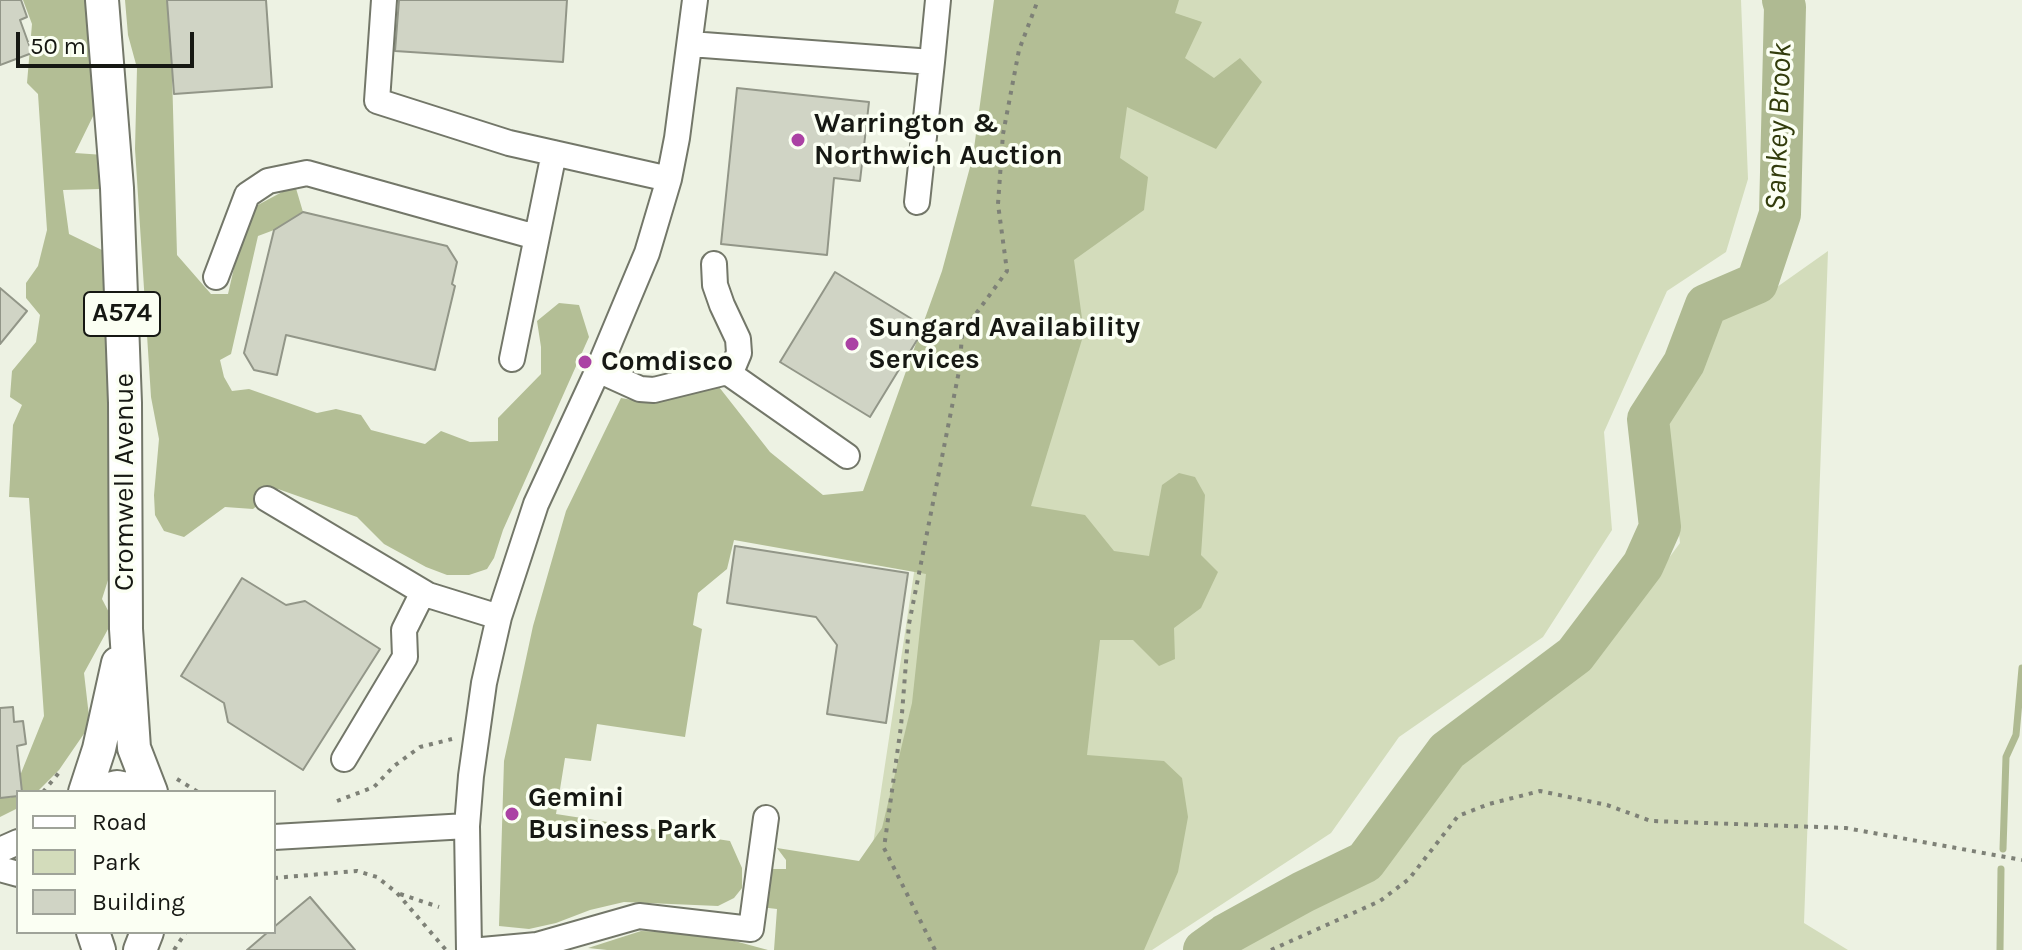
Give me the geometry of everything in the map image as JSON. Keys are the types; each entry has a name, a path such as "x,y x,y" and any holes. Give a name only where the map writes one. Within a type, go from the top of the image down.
{"main road":[{"name":"Cromwell Avenue","path":"102,0 117,188 125,403 126,629 134,748 150,790"},
{"name":"Cromwell Avenue","path":"86,790 99,749 126,629"},
{"path":"105,790 117,787 131,790"}],"street":[{"path":"384,0 377,101 509,143 669,179"},
{"path":"469,950 467,826 474,738 499,617 536,504 598,370 647,253 669,179 695,0"},
{"path":"917,202 938,0"},
{"path":"690,44 932,62"},
{"path":"512,359 554,153"},
{"path":"216,277 247,195 268,181 307,173 536,237"},
{"path":"598,370 640,389 654,390 727,372 739,353 738,339 715,285 714,264"},
{"path":"727,372 847,456"},
{"path":"267,499 423,592 499,617"},
{"path":"344,759 405,657 404,630 423,592"},
{"path":"482,950 537,945 639,916 751,929 766,818"},
{"path":"276,837 467,826"}],"path":[{"path":"935,950 884,848 901,726 909,624 960,366 962,333 1007,271 998,204 1003,134 1019,50 1038,0"},
{"path":"337,801 374,787 394,766 420,747 446,739 474,738"},
{"path":"45,790 64,767"},
{"path":"1271,950 1380,901 1409,879 1458,816 1489,804 1540,791 1607,805 1651,821 1846,828 2022,860"},
{"path":"276,878 357,871 377,877 397,893 446,950"},
{"path":"397,893 439,907"}],"green space":[{"path":"23,0 90,0 98,106 75,153 104,155 100,189 63,190 69,234 106,252 116,555 102,599 113,620 84,673 90,725 59,770 39,790 16,790 16,809 0,817 0,797 11,798 44,716 29,498 9,497 13,425 22,405 10,397 12,371 36,342 40,315 26,298 26,283 38,266 47,230 38,94 27,83 32,24"},
{"path":"125,0 170,0 177,255 211,294 228,294 242,233 256,206 295,185 303,212 258,236 231,354 220,360 224,377 232,391 249,389 317,413 336,409 361,415 371,430 425,444 441,431 470,442 498,441 498,418 541,374 537,321 559,303 579,305 589,337 487,569 469,575 447,575 426,567 384,544 357,517 278,489 253,509 225,507 184,537 164,531 155,515 159,439 151,397 135,149 137,68 128,35"},
{"path":"994,0 1179,0 1175,13 1202,22 1185,58 1214,78 1240,58 1262,82 1216,149 1127,107 1120,158 1148,177 1144,210 1074,260 1084,333 1031,506 1085,515 1114,551 1149,556 1162,485 1179,473 1195,477 1205,495 1201,555 1218,572 1201,608 1174,628 1175,659 1159,666 1133,640 1100,640 1087,755 1164,761 1182,778 1188,817 1178,872 1144,950 774,950 777,909 760,907 771,869 786,869 786,860 777,848 859,861 882,828 912,703 926,574 734,540 727,569 698,593 693,625 702,629 685,737 597,724 591,761 565,758 556,814 730,841 742,868 742,888 734,898 718,906 624,902 529,929 499,926 504,761 533,626 566,511 621,398 650,403 719,387 770,452 823,495 863,491 942,271 973,156"},
{"path":"1102,0 1741,0 1748,179 1726,252 1667,291 1604,432 1612,530 1543,637 1399,737 1331,833 1152,950 857,950 917,553"},
{"path":"1828,251 1804,923 1848,950 1237,950 1252,938 1374,875 1464,756 1589,666 1680,543 1668,424 1724,315 1770,292"},
{"path":"641,931 705,933 768,950 588,948"}],"building":[{"path":"0,0 21,0 27,17 20,20 32,53 0,65"},
{"path":"167,0 266,0 272,87 174,94"},
{"path":"399,0 567,0 563,62 395,51"},
{"name":"Warrington & Northwich Auction","path":"737,88 869,102 860,181 834,178 827,255 721,244"},
{"path":"303,212 447,246 457,262 452,284 455,286 435,370 286,335 277,375 254,370 244,353 274,230"},
{"name":"Sungard Availability Services","path":"835,272 925,327 870,417 780,362"},
{"path":"0,288 27,311 0,344"},
{"path":"735,546 908,573 886,723 827,714 837,645 816,617 727,603"},
{"path":"242,578 286,605 305,601 380,649 303,770 228,722 224,703 181,676"},
{"path":"13,707 14,722 23,721 26,744 17,746 22,790 16,790 16,796 0,798 0,708"},
{"path":"310,897 355,950 247,950 266,934 276,934 276,925"}],"waterway":[{"name":"Sankey Brook","path":"1204,950 1303,892 1365,862 1447,751 1575,655 1643,565 1660,527 1648,419 1684,363 1706,305 1757,283 1780,214 1783,0"},
{"path":"2003,849 2006,757 2016,735 2022,668"},
{"path":"2000,950 2001,869"}],"place":[{"name":"Warrington & Northwich Auction","path":"798,140"},
{"name":"Sungard Availability Services","path":"852,344"},
{"name":"Comdisco","path":"585,362"},
{"name":"Gemini Business Park","path":"512,814"}]}
